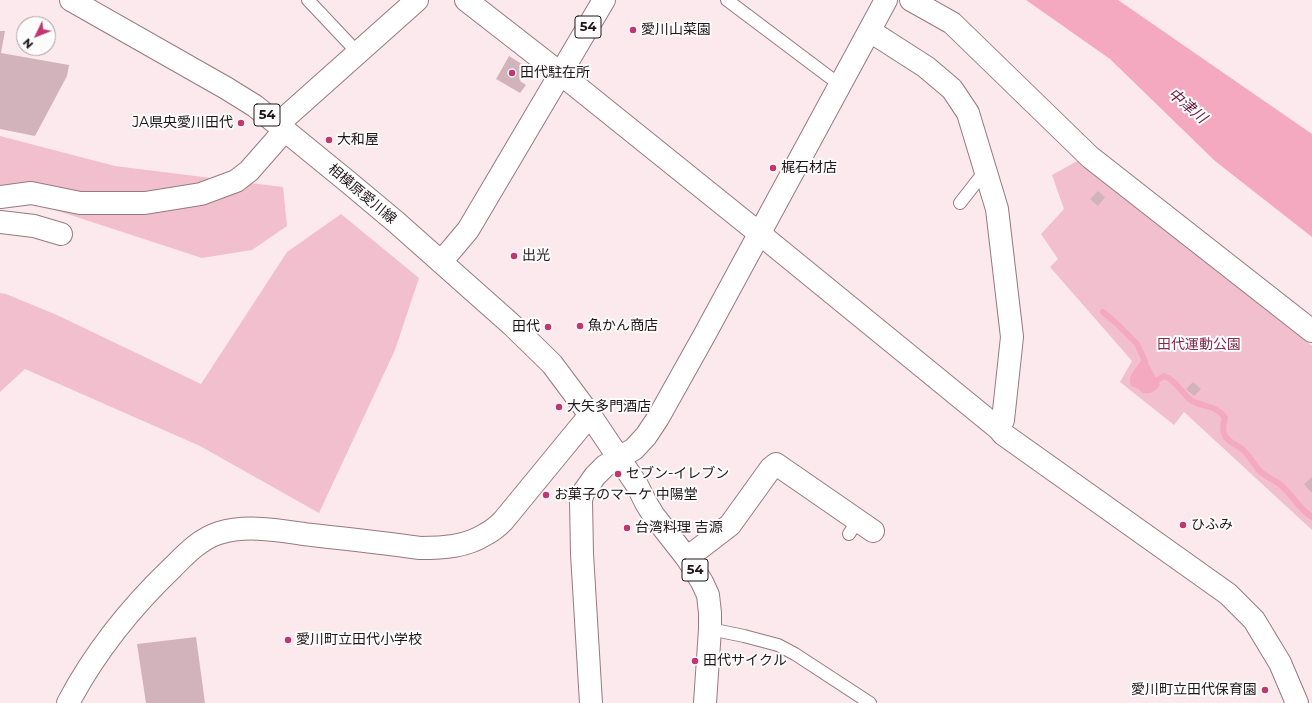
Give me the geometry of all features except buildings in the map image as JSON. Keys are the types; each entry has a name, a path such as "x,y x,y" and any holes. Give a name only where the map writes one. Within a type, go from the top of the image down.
{"street":[{"name":"相模原愛川線","path":"71,0 255,106 347,181 441,262"},
{"path":"0,198 31,193 80,203 145,203 201,194 236,181 249,171 281,127 358,53 417,0"},
{"path":"466,0 561,74 760,234 999,429 1003,434 1228,594 1254,620 1280,663 1297,703"},
{"name":"54","path":"604,0 468,230 441,262 512,325 552,364 590,415 637,485 650,509 687,558 702,582 708,595 710,629 705,703"},
{"path":"592,703 582,554 581,500 583,493 595,476 605,466 634,449 646,436 658,418 760,234 886,0"},
{"path":"911,0 952,23 1090,157 1312,332"},
{"path":"870,31 926,67 952,89 968,113 997,209 1012,337 1003,420 999,429"},
{"path":"0,222 34,226 61,234"},
{"path":"68,703 106,641 137,604 171,569 202,541 218,534 246,528 420,548 445,548 469,543 486,535 503,521 590,415"},
{"path":"687,558 730,525 771,468 776,464 860,528"}],"lane":[{"path":"308,0 358,53"},
{"path":"727,0 840,85"},
{"path":"960,203 985,171"},
{"path":"710,629 778,645 795,654 870,703"}],"green space":[{"path":"0,136 115,166 283,187 287,226 252,250 202,258 0,192"},
{"name":"田代運動公園","path":"1079,160 1312,346 1312,530 1184,412 1174,425 1120,382 1132,361 1050,267 1058,259 1041,234 1064,209 1052,175"},
{"path":"341,214 419,278 395,350 319,513 200,446 25,369 0,392 0,293 6,294 57,315 201,384 287,252"}],"water":[{"name":"中津川","path":"1026,0 1118,0 1312,134 1312,237 1215,161 1110,59"},
{"path":"1143,354 1160,385 1150,393 1142,393 1139,389 1131,386 1130,382 1131,375 1141,360 1140,355"}],"waterway":[{"path":"1103,312 1137,344 1145,361"},
{"path":"1151,378 1156,381 1164,376 1172,381 1192,401 1219,411 1225,418 1223,429 1227,438 1242,449 1261,472 1282,486 1303,510 1312,517"}],"place":[{"name":"愛川山菜園","path":"633,30"},
{"name":"田代駐在所","path":"512,73"},
{"name":"JA県央愛川田代","path":"241,123"},
{"name":"大和屋","path":"329,140"},
{"name":"梶石材店","path":"773,168"},
{"name":"出光","path":"514,256"},
{"name":"魚かん商店","path":"580,326"},
{"name":"田代","path":"548,327"},
{"name":"大矢多門酒店","path":"559,407"},
{"name":"セブン-イレブン","path":"618,474"},
{"name":"お菓子のマーケ 中陽堂","path":"546,495"},
{"name":"ひふみ","path":"1183,525"},
{"name":"台湾料理 吉源","path":"627,528"},
{"name":"愛川町立田代小学校","path":"288,640"},
{"name":"田代サイクル","path":"695,661"},
{"name":"愛川町立田代保育園","path":"1265,690"}]}
